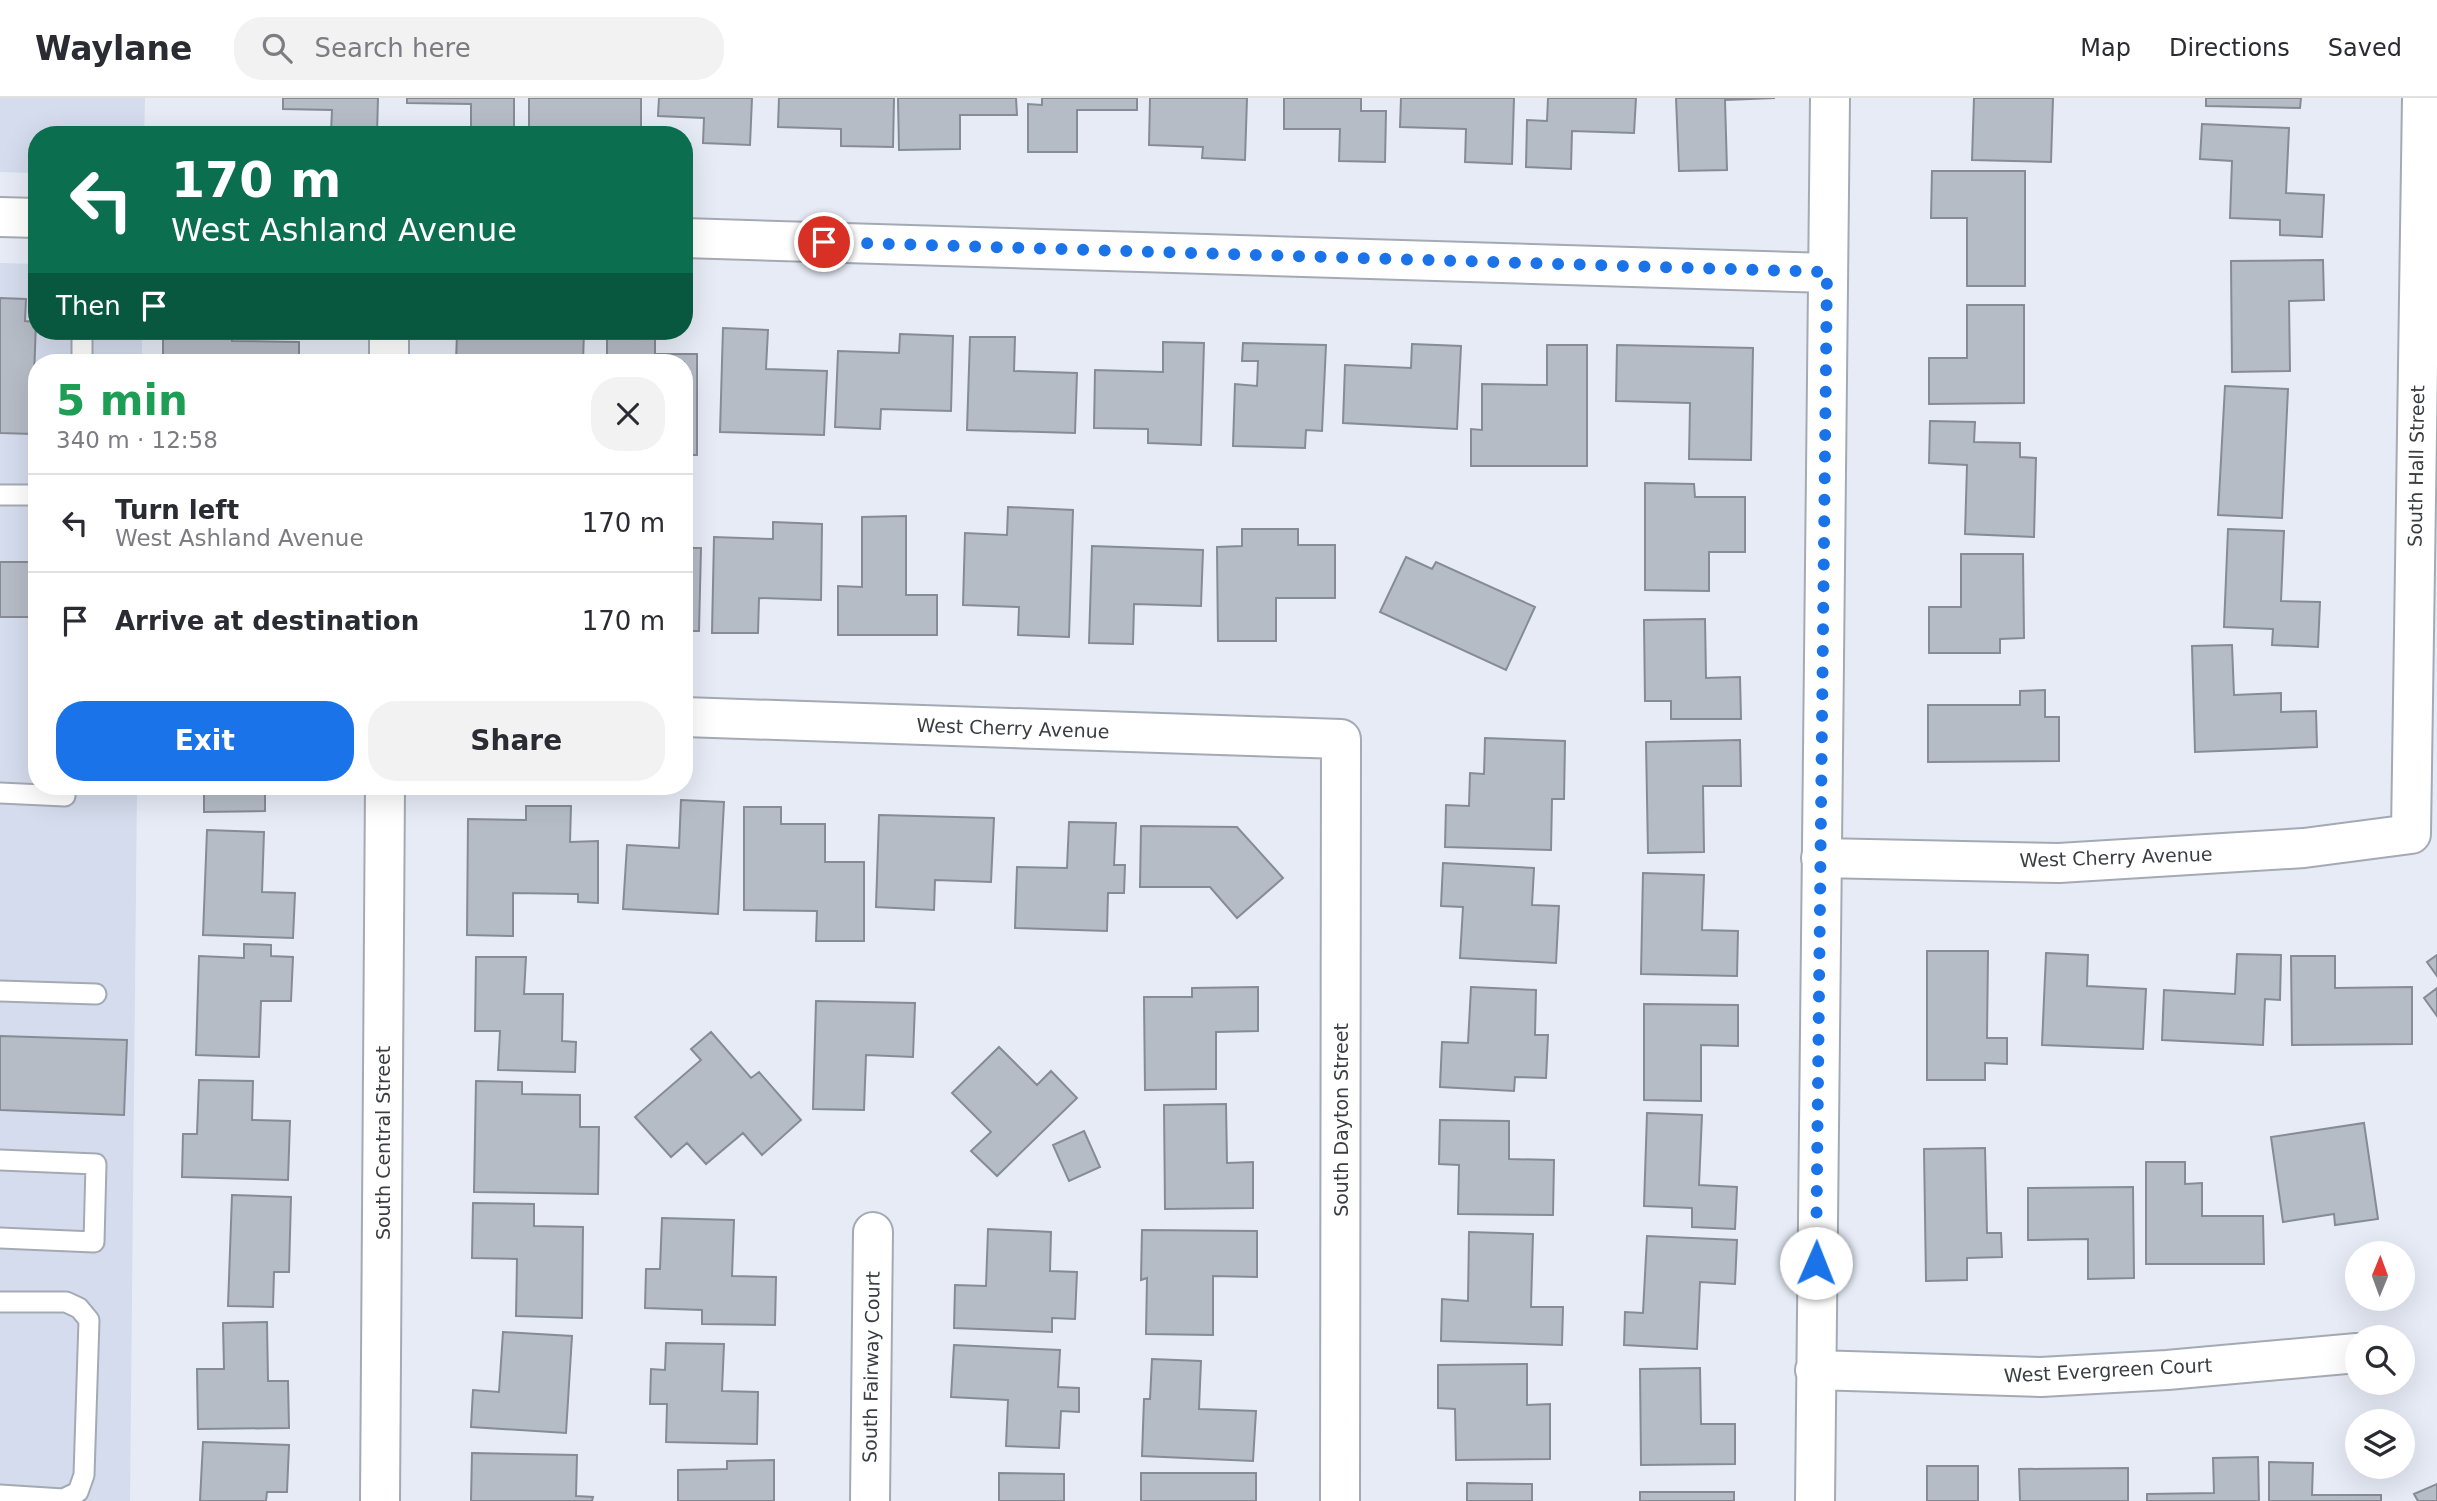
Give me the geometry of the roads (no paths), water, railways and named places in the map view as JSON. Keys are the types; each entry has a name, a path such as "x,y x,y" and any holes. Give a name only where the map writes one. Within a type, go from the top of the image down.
{"street":[{"path":"1815,1501 1830,98"},
{"name":"South Hall Street","path":"2411,834 2422,98"},
{"path":"0,217 28,218"},
{"path":"693,238 1827,272"},
{"name":"West Cherry Avenue","path":"693,717 1341,739"},
{"name":"South Dayton Street","path":"1340,1501 1341,739"},
{"name":"South Central Street","path":"380,1501 385,795"},
{"name":"West Cherry Avenue","path":"1821,858 2059,863 2304,848 2411,834"},
{"name":"South Fairway Court","path":"870,1501 873,1232"},
{"name":"West Evergreen Court","path":"1815,1370 2040,1377 2167,1370 2345,1354"}],"lane":[{"path":"0,495 28,495"},
{"path":"0,793 28,794"},
{"path":"43,795 65,795"},
{"path":"0,991 96,995"},
{"path":"0,1160 96,1164 94,1242 0,1238"},
{"path":"0,1302 66,1302 79,1308 89,1320 84,1475 78,1492 62,1499 0,1495"}]}
